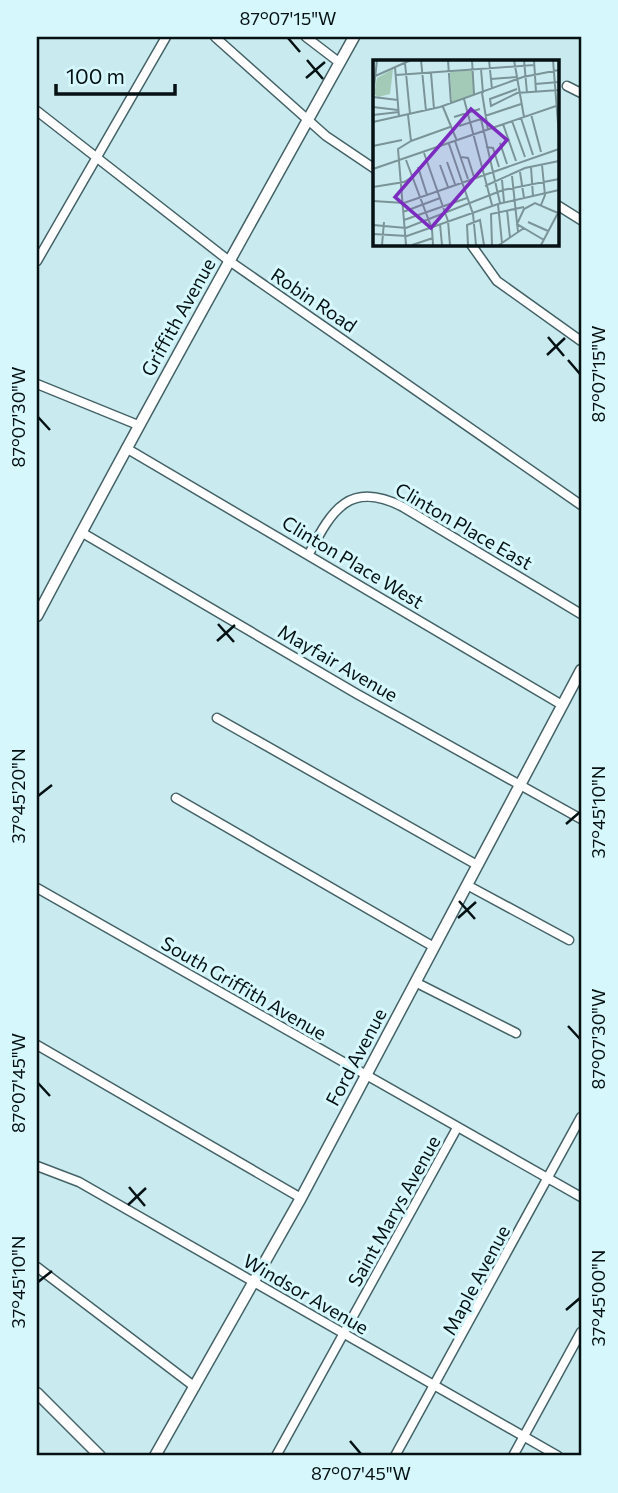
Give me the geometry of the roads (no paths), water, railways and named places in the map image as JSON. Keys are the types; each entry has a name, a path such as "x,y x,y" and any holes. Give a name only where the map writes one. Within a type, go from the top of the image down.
{"street":[{"path":"37,261 166,37"},
{"path":"215,37 310,121 373,168"},
{"path":"306,37 340,63"},
{"name":"Griffith Avenue","path":"37,616 228,260 310,121 354,37"},
{"path":"567,86 581,93"},
{"name":"Robin Road","path":"37,111 228,260 581,505"},
{"path":"558,206 581,220"},
{"path":"471,245 496,281 581,341"},
{"path":"37,384 138,425"},
{"name":"Clinton Place West","path":"126,447 562,705"},
{"name":"Clinton Place East","path":"309,554 340,507 356,497 375,495 403,507 581,614"},
{"name":"Mayfair Avenue","path":"81,532 357,694 581,819"},
{"name":"Ford Avenue","path":"155,1456 255,1283 581,670"},
{"path":"217,718 477,865"},
{"path":"176,798 434,947"},
{"path":"467,885 569,940"},
{"name":"South Griffith Avenue","path":"37,888 581,1197"},
{"path":"415,982 516,1033"},
{"path":"37,1045 301,1198"},
{"name":"Maple Avenue","path":"395,1456 436,1386 581,1117"},
{"name":"Saint Marys Avenue","path":"276,1456 457,1128"},
{"name":"Windsor Avenue","path":"37,1166 79,1182 558,1456"},
{"path":"37,1267 195,1387"},
{"path":"513,1456 581,1332"},
{"path":"37,1393 100,1456"}]}
